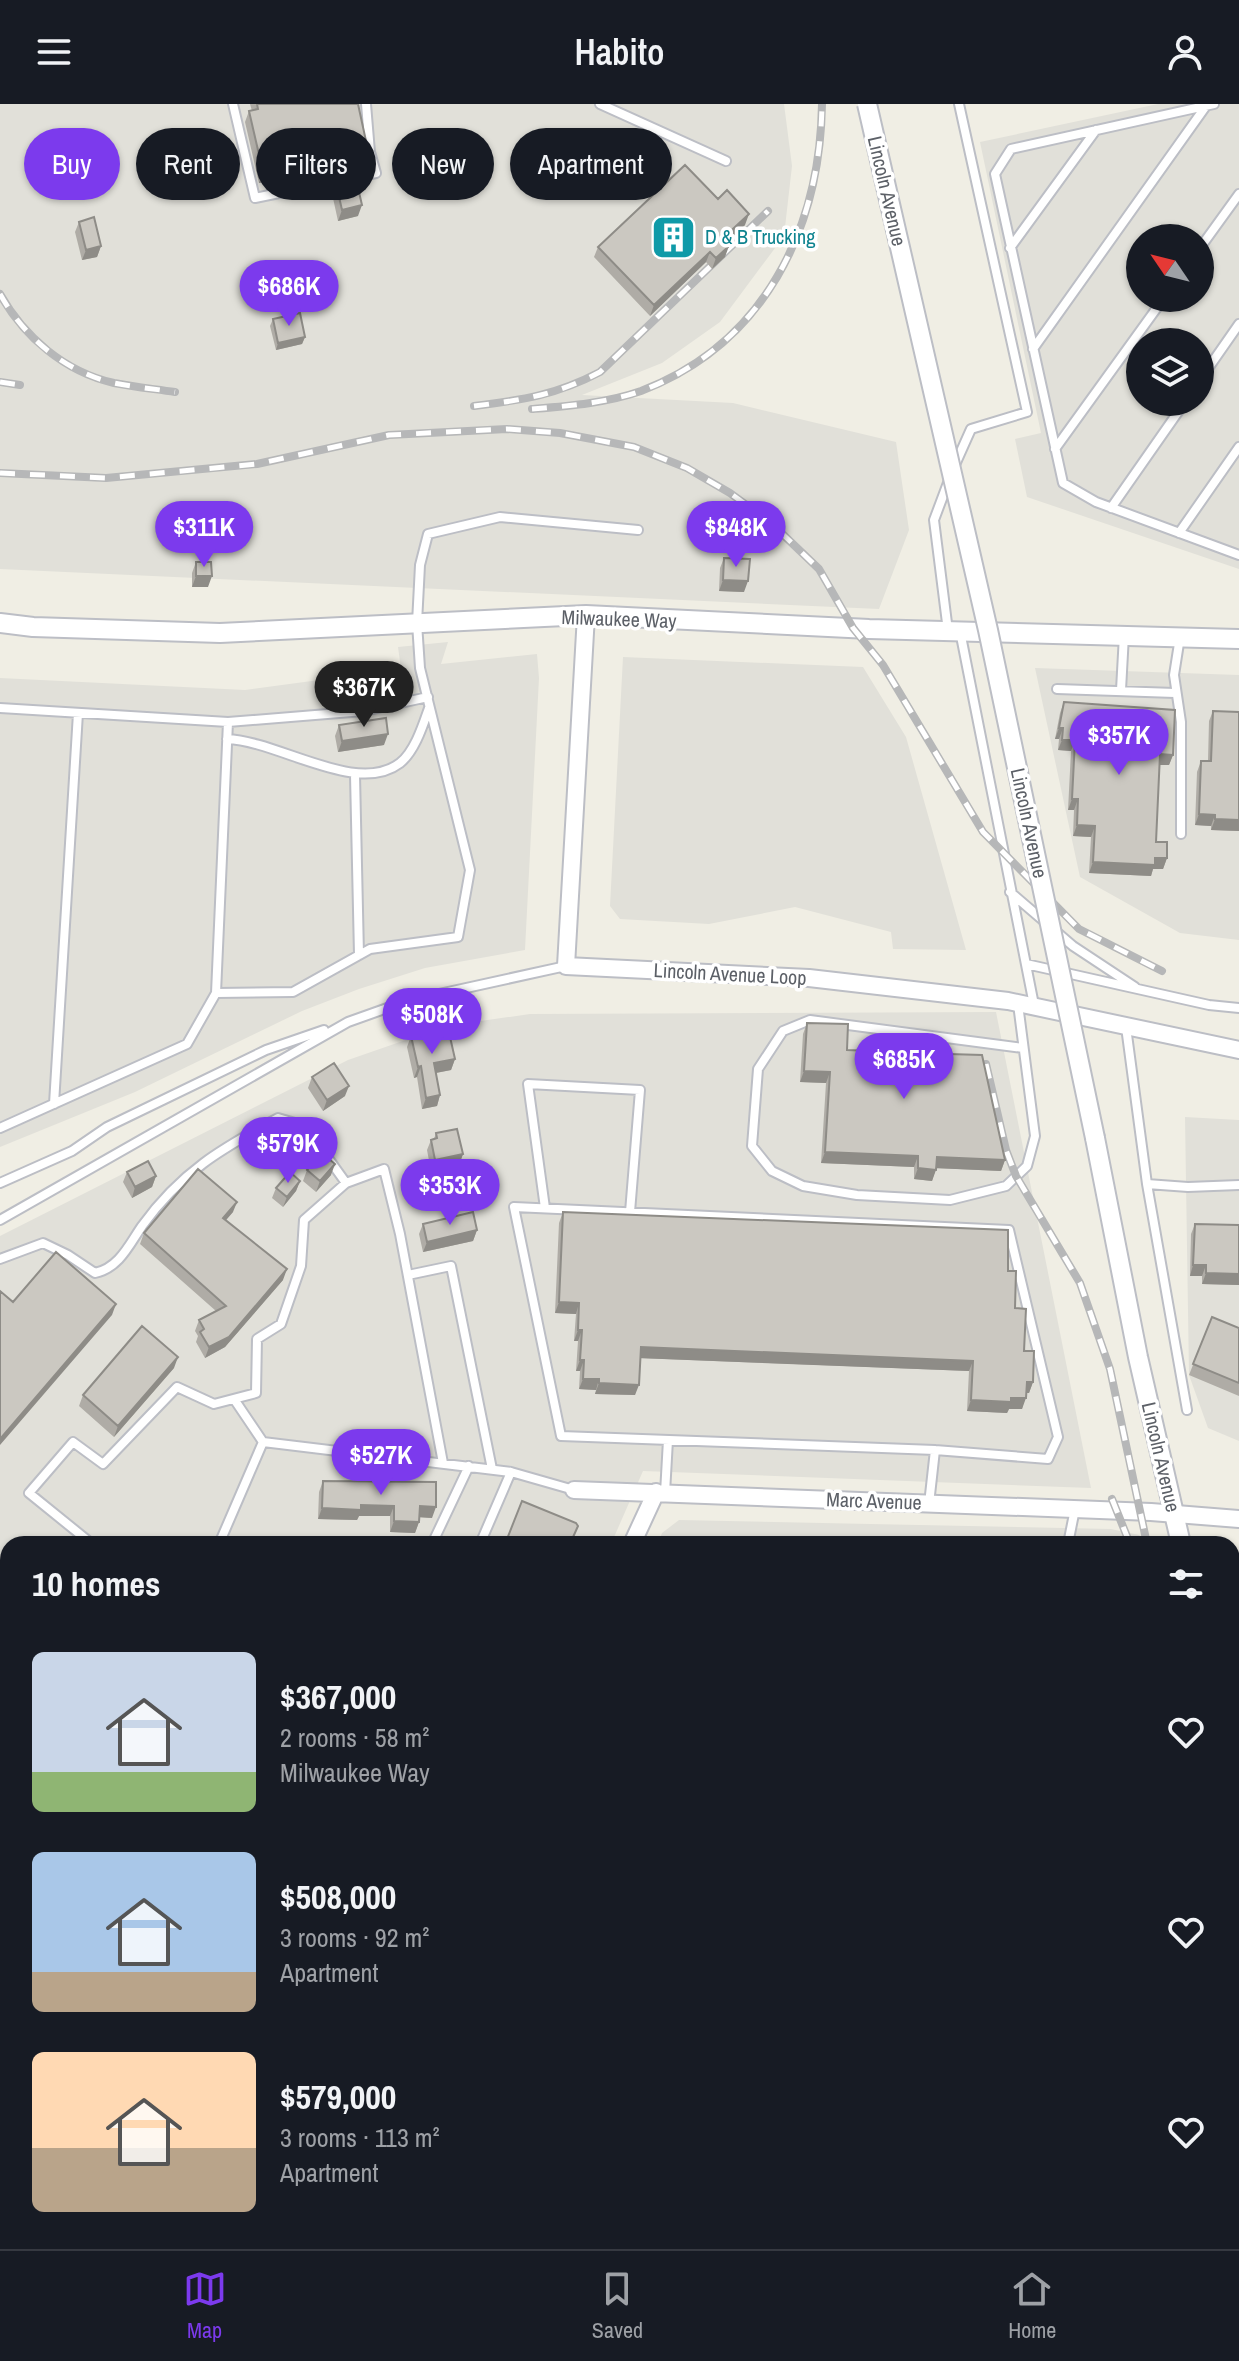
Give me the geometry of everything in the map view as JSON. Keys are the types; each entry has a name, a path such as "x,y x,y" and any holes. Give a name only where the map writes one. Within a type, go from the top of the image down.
{"street":[{"name":"Lincoln Avenue","path":"867,104 988,630 1138,1357 1179,1536"},
{"name":"Milwaukee Way","path":"0,623 33,627 220,633 586,615 954,631 1239,639"},
{"path":"566,966 586,615"},
{"name":"Lincoln Avenue Loop","path":"566,966 809,978 1026,1004 1239,1050"},
{"name":"Marc Avenue","path":"574,1490 1174,1513"},
{"path":"637,1536 661,1493"},
{"path":"1174,1513 1239,1519"}],"lane":[{"path":"233,104 255,198 376,173 370,152 366,104"},
{"path":"600,104 726,161"},
{"path":"959,104 1027,412 971,429 963,442 934,520 954,631 1026,964 1023,1048 1035,1136 1027,1166 1006,1186 950,1200 857,1195 803,1186 772,1171 752,1146 758,1069 783,1031 810,1020 1023,1048"},
{"path":"1210,105 1011,149 997,169 995,179 1063,483 1096,502 1239,555"},
{"path":"1033,349 1210,105"},
{"path":"1010,248 1096,130"},
{"path":"1214,229 1239,194"},
{"path":"1055,449 1154,312"},
{"path":"1214,360 1239,324"},
{"path":"1111,508 1175,416"},
{"path":"1179,533 1239,447"},
{"path":"216,993 293,992 370,949 458,937 470,870 420,668 417,623 420,565 428,534 500,517 638,530"},
{"path":"1121,690 1124,635"},
{"path":"1180,636 1174,675 1181,722 1181,834"},
{"path":"1057,689 1175,693"},
{"path":"0,708 228,722 364,711 429,702"},
{"path":"227,739 268,746 355,775 372,775 401,762 419,735 429,702"},
{"path":"54,1104 78,713"},
{"path":"0,1128 187,1044 216,993 228,722"},
{"path":"355,775 359,955"},
{"path":"1010,892 1073,946 1139,990"},
{"path":"1026,964 1139,990 1239,1008"},
{"path":"0,1183 72,1151 107,1127 266,1050 407,1001 566,966"},
{"path":"0,1220 348,1022"},
{"path":"1126,1026 1147,1184 1187,1410"},
{"path":"545,1208 528,1084 640,1090 630,1212"},
{"path":"0,1259 43,1243 95,1273 105,1271 121,1258 144,1224 204,1160 278,1118 305,1126 346,1183"},
{"path":"82,1536 29,1493 73,1442 103,1464 177,1387 214,1404 256,1393 257,1339 281,1324 301,1266 304,1220 346,1183 384,1169 408,1275 443,1463"},
{"path":"1147,1184 1188,1187 1239,1185"},
{"path":"514,1207 630,1212 1009,1230 1058,1437 1048,1459 935,1450 561,1436 514,1207"},
{"path":"408,1275 451,1266 492,1469"},
{"path":"234,1399 263,1442 492,1469 574,1490"},
{"path":"661,1493 668,1440"},
{"path":"222,1536 263,1442"},
{"path":"929,1504 935,1450"},
{"path":"436,1536 469,1466"},
{"path":"483,1536 511,1472"},
{"path":"1070,1536 1075,1509"}],"shaded area":[{"path":"0,104 784,104 792,166 784,236 720,322 662,363 582,395 733,403 896,442 909,530 879,609 0,569"},
{"path":"1158,104 1239,104 1239,569 1027,497 1015,439 1041,433 980,142"},
{"path":"448,642 441,664 537,654 539,678 525,950 425,968 359,989 302,1011 135,1092 0,1147 0,678 245,690 401,669 398,647"},
{"path":"623,657 863,667 906,737 966,950 893,949 891,932 795,907 709,924 620,919 610,906"},
{"path":"1035,668 1239,675 1239,940 1180,933 1080,877"},
{"path":"996,1012 1091,1488 643,1471 615,1536 0,1536 0,1236 348,1060 446,1026 530,1014"},
{"path":"1185,1117 1239,1120 1239,1441 1208,1428 1189,1375"},
{"path":"679,1520 1111,1529 1140,1536 661,1536"}],"building":[{"path":"257,104 358,104 363,128 256,128 256,142 249,111 258,109"},
{"name":"D & B Trucking","path":"685,165 718,199 727,190 749,214 722,239 729,246 716,258 710,252 654,305 598,247 648,200 672,200 672,177"},
{"path":"340,200 361,200 362,205 342,210"},
{"path":"94,217 101,246 86,250 79,222"},
{"path":"300,313 305,337 278,343 273,319"},
{"path":"724,558 750,559 748,581 723,580"},
{"path":"196,562 211,562 212,576 196,576"},
{"path":"1064,702 1175,710 1173,755 1160,754 1156,842 1167,842 1167,858 1155,858 1155,865 1093,862 1095,826 1077,825 1078,799 1072,799 1075,740 1062,740 1063,728 1059,728"},
{"path":"1213,711 1239,712 1239,820 1215,819 1215,815 1199,814 1201,761 1211,761"},
{"path":"386,718 388,734 342,741 339,725"},
{"path":"807,1023 848,1024 847,1050 873,1051 879,1043 887,1050 892,1044 905,1045 914,1053 982,1055 1005,1160 937,1157 936,1170 918,1168 918,1156 825,1152 830,1072 804,1071"},
{"path":"448,1028 455,1059 434,1063 440,1095 426,1098 421,1066 418,1067 411,1036"},
{"path":"334,1063 349,1086 327,1100 312,1077"},
{"path":"457,1129 463,1154 435,1160 431,1140 437,1138 436,1133"},
{"path":"322,1153 335,1164 320,1181 307,1170"},
{"path":"148,1161 156,1176 135,1187 127,1172"},
{"path":"198,1169 237,1202 223,1218 287,1269 229,1337 209,1347 200,1332 204,1329 199,1320 226,1306 144,1233"},
{"path":"290,1172 300,1181 287,1197 276,1188"},
{"path":"473,1212 477,1230 427,1242 423,1224"},
{"path":"563,1212 1008,1230 1008,1271 1016,1271 1015,1308 1026,1309 1024,1351 1034,1351 1033,1382 1027,1382 1026,1398 1011,1398 1011,1402 971,1400 973,1361 641,1347 639,1385 583,1379 584,1360 580,1360 582,1330 578,1330 579,1303 559,1302"},
{"path":"1195,1224 1239,1225 1239,1274 1206,1273 1206,1265 1193,1265"},
{"path":"56,1252 116,1304 0,1439 0,1291 13,1302"},
{"path":"1212,1317 1239,1328 1239,1383 1193,1364"},
{"path":"142,1326 178,1357 118,1426 83,1395"},
{"path":"323,1481 436,1482 436,1507 420,1506 419,1522 394,1521 394,1506 361,1505 361,1510 322,1508"},
{"path":"522,1501 578,1526 574,1536 508,1536"}],"railway":[{"path":"532,409 601,401 641,391 684,370 721,344 752,313 777,277 796,238 810,195 819,151 822,104"},
{"path":"474,406 539,395 600,372 768,211"},
{"path":"0,294 34,338 79,370 114,383 175,392"},
{"path":"0,382 20,385"},
{"path":"0,473 106,478 257,464 389,435 507,429 560,433 634,447 687,468 730,493 771,523 819,569 853,628 883,665 983,832 1079,929 1162,971"},
{"path":"986,1064 1006,1150 1016,1176 1080,1283 1110,1369 1145,1536"},
{"path":"1112,1499 1127,1536"}],"place":[{"name":"D & B Trucking","path":"674,237"}]}
